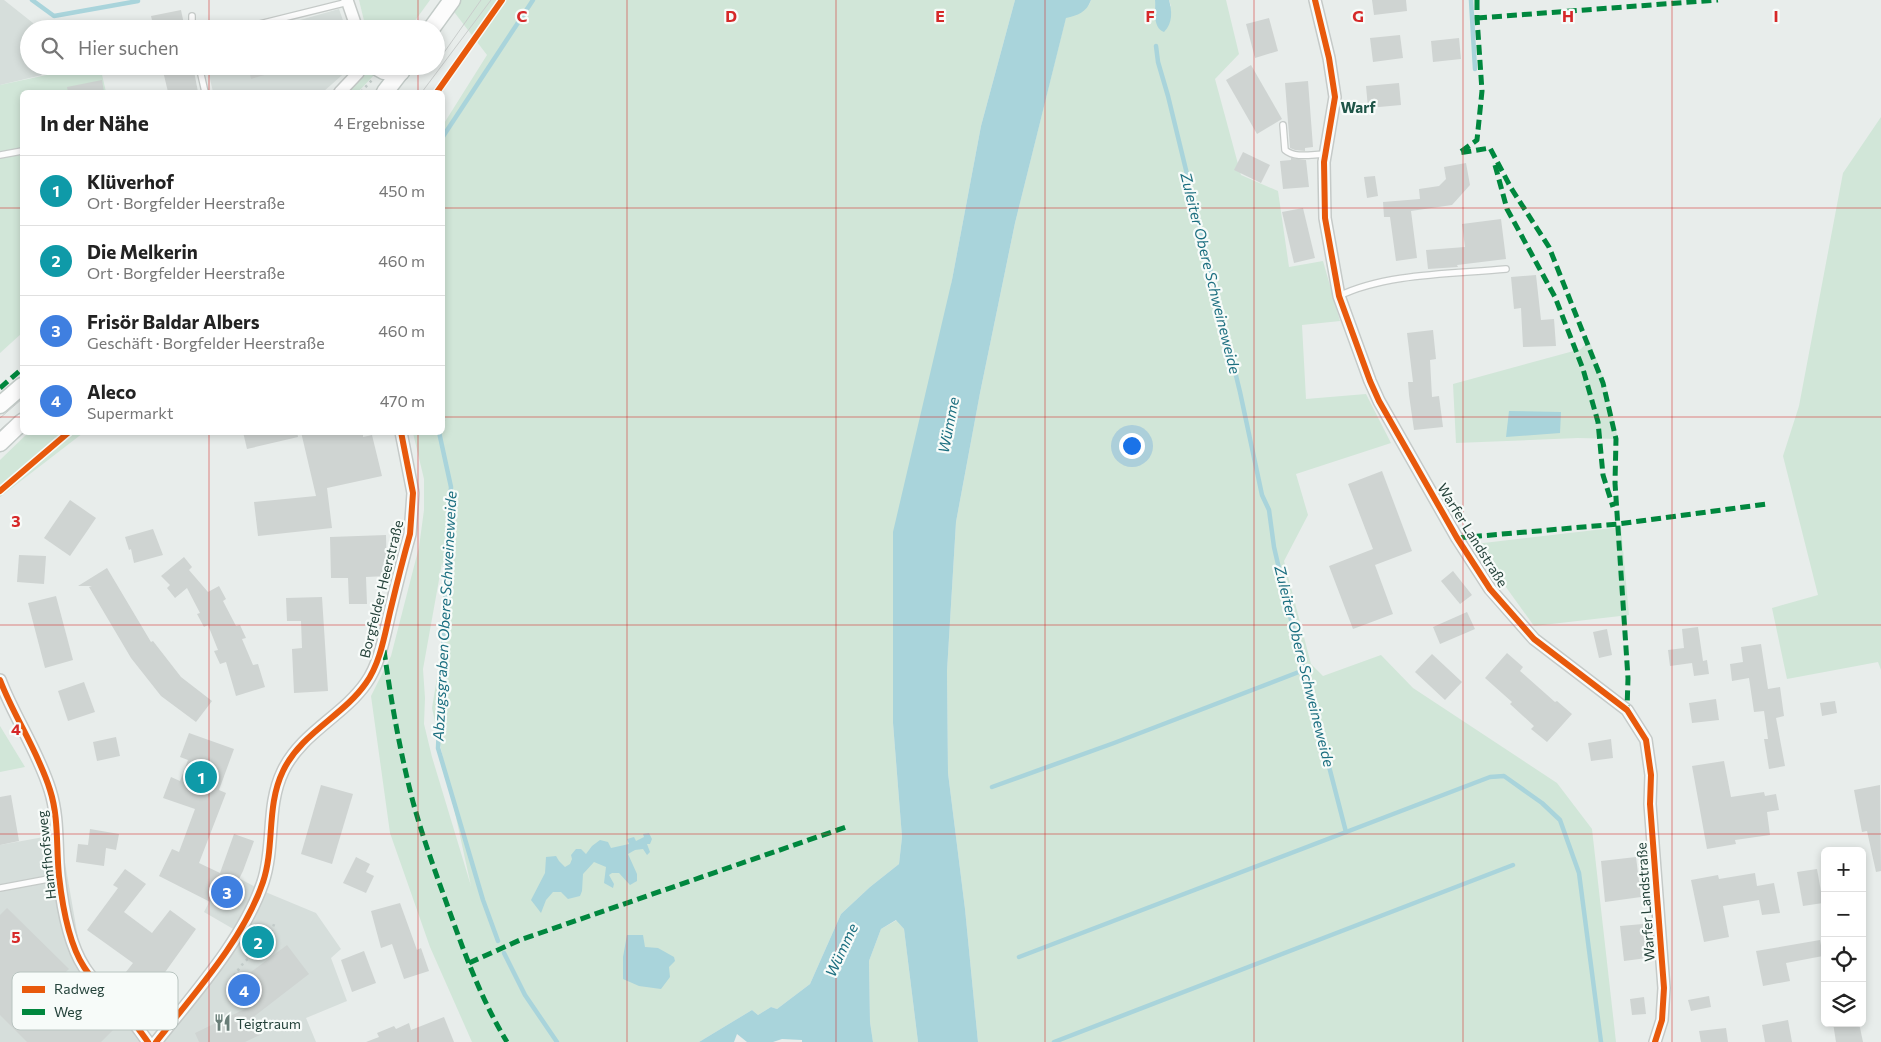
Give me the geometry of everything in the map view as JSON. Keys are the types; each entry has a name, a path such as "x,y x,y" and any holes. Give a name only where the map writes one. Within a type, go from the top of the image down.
{"main road":[{"path":"437,20 452,0"},
{"path":"387,90 398,75"},
{"path":"0,405 20,388"},
{"path":"0,443 20,424"}],"street":[{"name":"Warfer Landstraße","path":"1315,0 1329,58 1335,97 1325,154 1325,218 1339,296 1370,381 1379,401 1457,538 1490,589 1534,639 1626,710 1646,740 1651,775 1650,804 1664,988 1662,1020 1655,1042"},
{"path":"348,1 354,20"},
{"path":"342,90 356,75"},
{"name":"Borgfelder Heerstraße","path":"178,1013 231,944 252,912 264,881 277,787 288,761 302,743 353,698 367,682 376,662 410,534 413,493 402,435"},
{"name":"Hamfhofsweg","path":"0,680 7,699 40,763 51,790 56,818 59,877 66,916 74,944 84,967 88,972"},
{"name":"Hamfhofsweg","path":"139,1030 148,1042"},
{"name":"Borgfelder Heerstraße","path":"156,1042 165,1030"}],"lane":[{"path":"274,20 348,1"},
{"path":"201,75 205,90"},
{"path":"1283,125 1286,150 1289,153 1295,155 1325,154"},
{"path":"0,155 20,151"},
{"path":"1339,296 1358,287 1405,278 1506,270"},
{"path":"0,888 59,877"}],"path":[{"path":"438,90 502,0"},
{"path":"0,491 65,435"},
{"path":"229,988 235,974 245,961 257,953 269,940 275,921"}],"shaded area":[{"path":"0,0 4,0 29,20 20,20 20,75 42,75 0,85"},
{"path":"339,9 343,20 300,20"},
{"path":"209,75 342,75 325,90 213,90"},
{"path":"60,834 81,955 94,972 12,972 12,1030 140,1030 150,1042 0,1042 0,845"},
{"path":"225,871 263,891 316,913 341,949 331,958 347,1001 306,1018 316,1042 153,1042 162,1030 178,1030 178,1009 235,930 204,912"}],"green space":[{"path":"359,0 430,0 416,20 364,20"},
{"path":"445,0 1015,0 981,126 952,280 893,660 893,723 902,837 899,864 870,887 841,914 810,984 777,1009 771,1007 758,1015 752,1010 699,1042 472,1042 430,947 390,833 371,696 391,656 419,547 424,510 424,479 413,435 445,435 445,122 487,55","holes":["442,563 450,599 432,708 471,886 432,757 424,724 423,669"]},
{"path":"1091,0 1155,0 1156,13 1171,6 1169,0 1226,0 1239,54 1215,79 1241,175 1278,191 1289,267 1323,261 1340,321 1302,325 1306,399 1366,394 1391,443 1296,474 1308,515 1284,561 1311,664 1323,676 1381,655 1413,688 1557,783 1592,829 1616,1042 978,1042 965,909 948,773 947,671 956,522 1015,223 1066,17 1089,5"},
{"path":"46,75 102,75 106,90 20,90 20,335 0,353 0,85"},
{"path":"360,75 374,75 360,90 349,90"},
{"path":"1881,117 1881,670 1878,662 1787,679 1772,608 1818,595 1783,456 1799,406 1843,173"},
{"path":"1589,340 1605,382 1618,439 1578,438 1456,443 1453,384 1581,349"},
{"path":"26,435 80,435 0,497 0,460"},
{"path":"1621,527 1629,615 1534,626 1475,544"},
{"path":"0,726 25,767 0,772"},
{"path":"897,920 904,929 918,1042 873,1042 870,1022 869,961 881,929"}],"water":[{"name":"Wümme","path":"1015,0 1091,0 1087,8 1081,13 1066,18 1015,223 956,522 947,671 948,773 965,909 978,1042 918,1042 904,929 896,920 881,929 869,961 870,1022 873,1042 802,1042 802,1040 782,1039 773,1042 747,1042 737,1034 734,1042 699,1042 752,1010 758,1015 771,1007 777,1009 810,984 841,914 870,887 899,864 902,837 893,723 893,532 952,280 981,126"},
{"path":"1155,0 1169,0 1171,17 1169,25 1164,32 1160,30 1156,23"},
{"path":"1509,411 1561,412 1560,433 1506,437"},
{"path":"649,833 652,839 650,844 647,844 650,852 647,855 643,849 635,850 628,854 637,874 637,881 630,885 619,873 609,875 614,884 613,888 604,883 606,867 594,862 583,874 580,896 568,899 561,892 553,892 546,900 541,913 531,900 545,873 546,857 556,856 565,867 570,864 571,855 576,849 581,849 586,854 600,840 608,842 611,848 629,844 627,839 634,837 636,841 644,837 643,834"},
{"path":"627,935 643,935 645,947 658,948 674,957 675,961 669,967 670,977 661,989 639,986 623,979 623,957"}],"building":[{"path":"1372,0 1406,0 1407,11 1374,15"},
{"path":"181,10 183,20 152,20 151,16"},
{"path":"1269,18 1278,51 1255,58 1246,24"},
{"path":"1400,35 1403,58 1373,62 1370,38"},
{"path":"1459,38 1461,59 1433,62 1431,41"},
{"path":"1251,65 1282,119 1257,134 1226,80"},
{"path":"164,75 195,75 198,90 168,90"},
{"path":"250,75 265,75 251,79"},
{"path":"102,80 104,90 68,90 67,87"},
{"path":"1308,81 1313,147 1305,148 1305,151 1295,150 1290,148 1285,83"},
{"path":"1399,83 1401,105 1368,108 1366,86"},
{"path":"1243,152 1270,165 1261,183 1234,170"},
{"path":"1291,158 1306,160 1309,187 1283,189 1280,161 1291,160"},
{"path":"1466,163 1470,185 1452,205 1411,211 1417,258 1396,261 1390,217 1384,217 1383,202 1420,199 1419,189 1439,186 1446,179 1444,167"},
{"path":"1375,176 1378,196 1367,198 1364,177"},
{"path":"1303,208 1315,258 1294,263 1282,212"},
{"path":"1501,219 1506,259 1457,265 1458,267 1428,269 1426,250 1465,247 1462,224"},
{"path":"1536,275 1541,320 1554,319 1556,346 1523,347 1521,308 1514,309 1511,277"},
{"path":"1433,330 1436,359 1430,360 1432,397 1439,396 1443,427 1414,430 1408,382 1413,382 1407,333"},
{"path":"244,435 298,435 298,437 247,449"},
{"path":"302,435 363,435 363,437 372,435 382,476 327,488 332,528 258,536 254,502 316,496"},
{"path":"1382,471 1412,551 1375,565 1393,614 1353,629 1329,566 1373,549 1348,484"},
{"path":"70,500 96,518 70,556 44,538"},
{"path":"153,529 163,555 134,563 131,549 129,550 125,537"},
{"path":"386,535 387,576 366,577 367,604 349,604 348,578 331,578 330,537"},
{"path":"19,555 46,556 44,584 17,582"},
{"path":"184,557 192,567 189,570 208,592 219,586 226,599 223,601 236,626 240,625 246,638 242,639 253,665 258,664 265,687 236,696 226,662 220,664 214,651 218,650 208,625 204,627 197,614 200,613 187,588 175,598 167,588 170,585 161,576"},
{"path":"107,568 151,642 153,641 181,677 212,701 196,722 161,696 131,658 89,587 92,586 78,586"},
{"path":"1453,571 1472,595 1460,604 1441,581"},
{"path":"56,596 73,660 45,668 28,603"},
{"path":"322,597 328,691 294,693 292,649 302,648 301,621 287,621 286,598"},
{"path":"1467,612 1475,629 1440,644 1433,627"},
{"path":"1698,627 1703,661 1707,660 1709,674 1694,676 1692,663 1670,666 1668,650 1684,648 1682,629"},
{"path":"1607,629 1612,655 1599,658 1593,632"},
{"path":"1761,644 1768,689 1780,687 1784,716 1776,718 1785,766 1769,769 1764,739 1768,739 1764,711 1754,712 1749,678 1732,681 1730,664 1743,662 1741,647"},
{"path":"1507,653 1523,667 1520,671 1555,702 1557,701 1572,714 1547,742 1531,729 1534,726 1510,704 1512,702 1485,678"},
{"path":"1432,654 1462,682 1445,700 1415,672"},
{"path":"84,682 95,712 68,721 58,691"},
{"path":"1716,699 1719,720 1692,723 1689,703"},
{"path":"1835,701 1837,713 1822,716 1820,703"},
{"path":"189,733 234,749 219,790 226,793 199,863 220,873 234,834 254,841 243,871 224,909 159,876 172,849 179,852 195,809 163,798 171,777 180,781 188,760 180,757"},
{"path":"116,737 120,756 97,761 93,742"},
{"path":"1611,739 1613,758 1591,761 1588,743"},
{"path":"1724,761 1731,797 1764,792 1765,796 1776,794 1779,810 1767,812 1770,835 1735,840 1736,844 1707,849 1692,766"},
{"path":"321,785 353,794 332,864 301,854"},
{"path":"1880,785 1881,871 1876,872 1867,831 1862,832 1854,790"},
{"path":"11,795 19,841 0,845 0,797"},
{"path":"90,829 119,834 116,850 106,848 104,866 76,862 78,844 88,845"},
{"path":"356,857 370,864 366,872 374,876 366,893 343,883"},
{"path":"1636,857 1641,897 1605,902 1601,861"},
{"path":"125,869 146,884 124,912 152,933 170,910 196,929 165,972 126,972 133,963 87,930 118,888 113,885"},
{"path":"1817,869 1821,903 1803,906 1797,872"},
{"path":"1755,873 1757,886 1774,883 1780,913 1762,915 1759,900 1723,906 1729,937 1704,942 1691,880 1718,875 1719,879"},
{"path":"400,903 417,950 421,948 429,971 404,979 392,944 381,948 371,911"},
{"path":"7,908 69,969 66,972 12,972 12,1027 0,1015 0,915"},
{"path":"1643,924 1647,958 1624,961 1620,926"},
{"path":"1820,940 1821,945 1821,956 1786,963 1790,981 1763,986 1756,951"},
{"path":"287,945 309,974 252,1018 260,1035 245,1042 199,1042 195,1033 247,1008 231,987"},
{"path":"364,951 376,983 352,992 341,960"},
{"path":"1709,996 1711,1007 1691,1011 1688,1000"},
{"path":"1644,997 1646,1014 1632,1015 1630,999"},
{"path":"444,1017 454,1042 366,1042 379,1037 377,1033 394,1026 396,1029 409,1023 411,1030"},
{"path":"1788,1020 1792,1042 1765,1042 1762,1025"},
{"path":"1834,1027 1860,1027 1863,1042 1836,1042"},
{"path":"1726,1028 1728,1042 1701,1042 1699,1031"},
{"path":"15,1030 113,1030 101,1042 27,1042"}],"waterway":[{"path":"32,0 54,16 138,1"},
{"name":"Abzugsgraben Obere Schweineweide","path":"445,133 533,0"},
{"path":"1471,0 1475,69"},
{"name":"Zuleiter Obere Schweineweide","path":"1156,46 1158,62 1168,96 1240,392 1262,495 1269,510 1274,547 1290,616 1346,832"},
{"name":"Abzugsgraben Obere Schweineweide","path":"440,435 451,487 438,748 483,900 498,941"},
{"path":"992,787 1114,743 1304,670"},
{"name":"Zuleiter Obere Schweineweide","path":"1019,957 1490,777 1504,776 1542,803 1560,820 1579,873 1601,1042"},
{"path":"1054,1042 1513,865"},
{"name":"Abzugsgraben Obere Schweineweide","path":"504,953 525,995 557,1042"}],"tram line":[{"path":"445,51 481,0"},
{"path":"445,61 491,0"},
{"path":"424,90 435,75"},
{"path":"0,418 20,401"},
{"path":"0,430 20,413"}],"marked path":[{"path":"1477,0 1482,91 1477,140 1459,153 1490,148 1511,188 1549,247 1603,383 1616,439 1615,483 1628,678 1627,710"},
{"path":"1477,18 1718,0"},
{"path":"1495,165 1507,209 1555,297 1583,369 1598,422 1603,475 1613,507"},
{"path":"0,388 20,371"},
{"path":"1457,538 1618,524 1767,504"},
{"path":"384,650 400,745 422,832 442,892 471,968 491,1013 507,1042"},
{"path":"469,963 520,940 849,826"}],"cycle path":[{"path":"438,90 502,0"},
{"path":"1315,0 1329,58 1335,97 1324,162 1325,218 1339,296 1370,381 1379,401 1457,538 1490,589 1534,639 1627,710 1646,740 1651,775 1650,804 1664,988 1662,1020 1655,1042"},
{"path":"0,491 65,435"},
{"path":"178,1015 231,945 254,903 267,868 274,798 283,771 300,746 357,695 375,666 382,647 410,534 413,493 402,435"},
{"path":"0,680 39,762 50,790 56,822 59,876 67,923 74,947 88,972"},
{"path":"139,1030 148,1042"},
{"path":"156,1042 166,1030"}],"place":[{"name":"Klüverhof","path":"201,777"},
{"name":"Frisör Baldar Albers","path":"227,892"},
{"name":"Die Melkerin","path":"258,942"},
{"name":"Aleco","path":"244,990"},
{"name":"Teigtraum","path":"222,1023"}],"district":[{"name":"Warf","path":"1358,107"}]}
